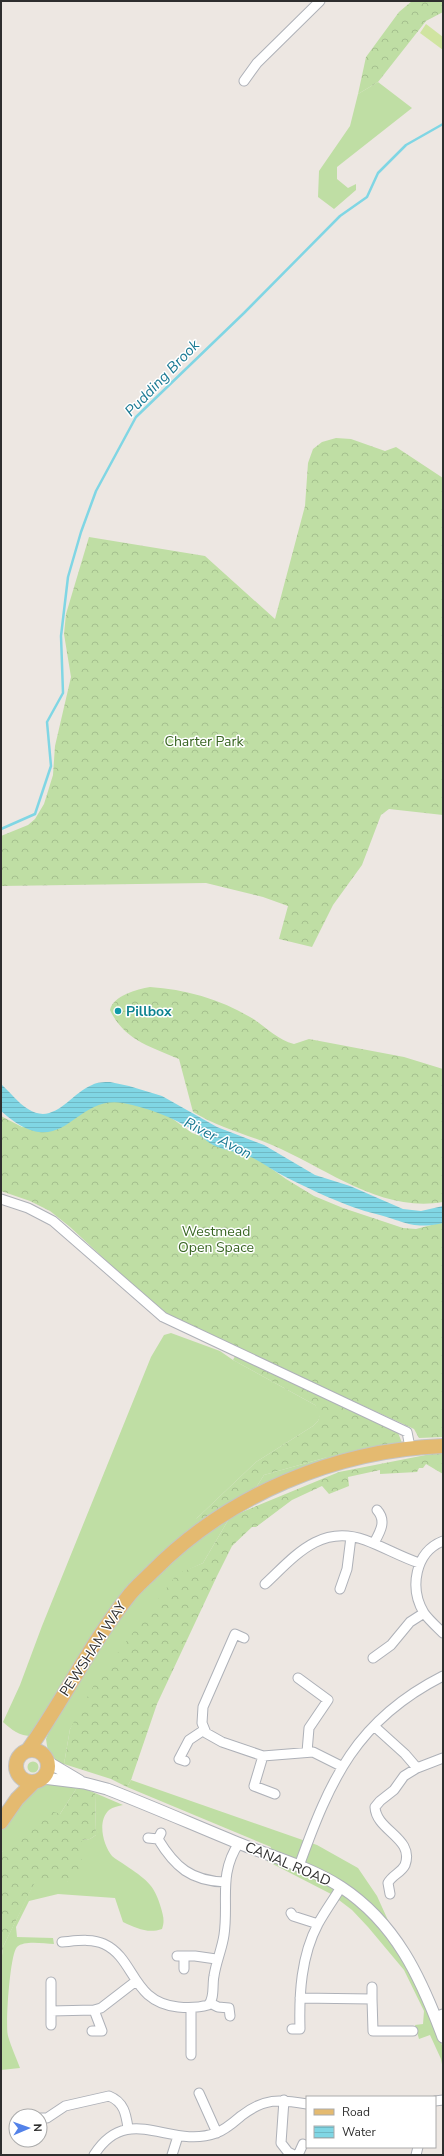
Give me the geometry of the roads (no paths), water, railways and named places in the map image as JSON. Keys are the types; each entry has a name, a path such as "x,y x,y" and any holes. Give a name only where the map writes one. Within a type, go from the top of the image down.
{"main road":[{"name":"PEWSHAM WAY","path":"28,1750 47,1722 100,1634 128,1596 172,1551 219,1517 269,1488 334,1463 410,1448 443,1446"},
{"name":"PEWSHAM WAY","path":"46,1758 47,1722"},
{"path":"1,1822 17,1799 39,1780 48,1770 46,1758 33,1750 23,1752 17,1761 16,1766 20,1775 29,1782 39,1780"},
{"path":"17,1799 20,1775"}],"street":[{"path":"244,80 258,63 320,1"},
{"path":"1,1199 28,1208 53,1221 163,1317 407,1432 410,1448"},
{"path":"374,1543 382,1525 381,1516 377,1510"},
{"path":"265,1584 277,1578 314,1541 332,1537 351,1537 374,1543 420,1563"},
{"path":"344,1585 351,1537"},
{"path":"443,1541 428,1550 420,1563 416,1576 417,1589 424,1613 443,1633"},
{"path":"373,1658 391,1644 410,1622 424,1613"},
{"path":"244,1638 235,1632 203,1707 201,1719 204,1730 214,1739 263,1756 278,1757 307,1752 319,1754 341,1766"},
{"path":"299,1866 327,1793 341,1766 374,1726 400,1702 443,1676"},
{"path":"298,1678 331,1702 309,1728 307,1752"},
{"path":"374,1726 405,1754 417,1768"},
{"path":"180,1759 189,1740 204,1730"},
{"path":"263,1756 252,1786 275,1794"},
{"name":"CANAL ROAD","path":"46,1758 84,1783"},
{"path":"390,1894 388,1887 389,1881 402,1870 405,1864 406,1855 399,1838 378,1821 375,1807 380,1801 389,1795 404,1776 417,1768 443,1758"},
{"name":"CANAL ROAD","path":"39,1780 84,1783 114,1792 299,1866 341,1887 378,1918 401,1946 439,2016 443,2037"},
{"path":"148,1838 159,1836 172,1860 183,1870 204,1880 225,1882"},
{"path":"210,2003 216,1959 225,1927 225,1882 232,1854 239,1843"},
{"path":"297,2031 305,1963 318,1924 341,1887"},
{"path":"292,1917 318,1924"},
{"path":"67,1944 95,1941 105,1944 118,1955 148,1996 158,2003 191,2008 210,2003 232,2011"},
{"path":"184,1969 180,1956 216,1959"},
{"path":"51,2011 94,2010 112,2000 136,1981"},
{"path":"51,1982 51,2025"},
{"path":"372,1987 373,2035 407,2034"},
{"path":"300,1998 372,1999"},
{"path":"191,2008 191,2055"},
{"path":"92,2031 105,2031 94,2010"},
{"path":"199,2093 217,2133"},
{"path":"48,2117 65,2106 109,2096 116,2099 123,2106 128,2128"},
{"path":"94,2155 106,2138 128,2128 149,2129 178,2136 198,2138 217,2133 258,2104 275,2100 306,2104"},
{"path":"284,2100 281,2142 288,2152 294,2155"},
{"path":"172,2155 178,2136"},
{"path":"298,2155 303,2144"}],"water":[{"name":"River Avon","path":"110,1082 162,1096 217,1127 264,1145 315,1175 350,1186 403,1209 421,1211 443,1206 443,1223 423,1226 408,1224 341,1202 316,1192 278,1173 253,1158 213,1145 193,1130 177,1121 151,1110 132,1105 123,1103 106,1103 91,1108 66,1125 54,1131 39,1132 22,1126 1,1111 1,1084 24,1107 37,1113 46,1114 62,1107 84,1089 94,1084"}],"waterway":[{"name":"Pudding Brook","path":"1,829 35,814 51,766 47,722 63,693 61,636 68,577 81,532 96,491 136,417 244,313 340,216 367,197 378,173 406,145 443,124"}],"place":[{"name":"Pillbox","path":"118,1011"}],"park label":[{"name":"Charter Park","path":"204,741"},
{"name":"Westmead Open Space","path":"216,1240"}]}
